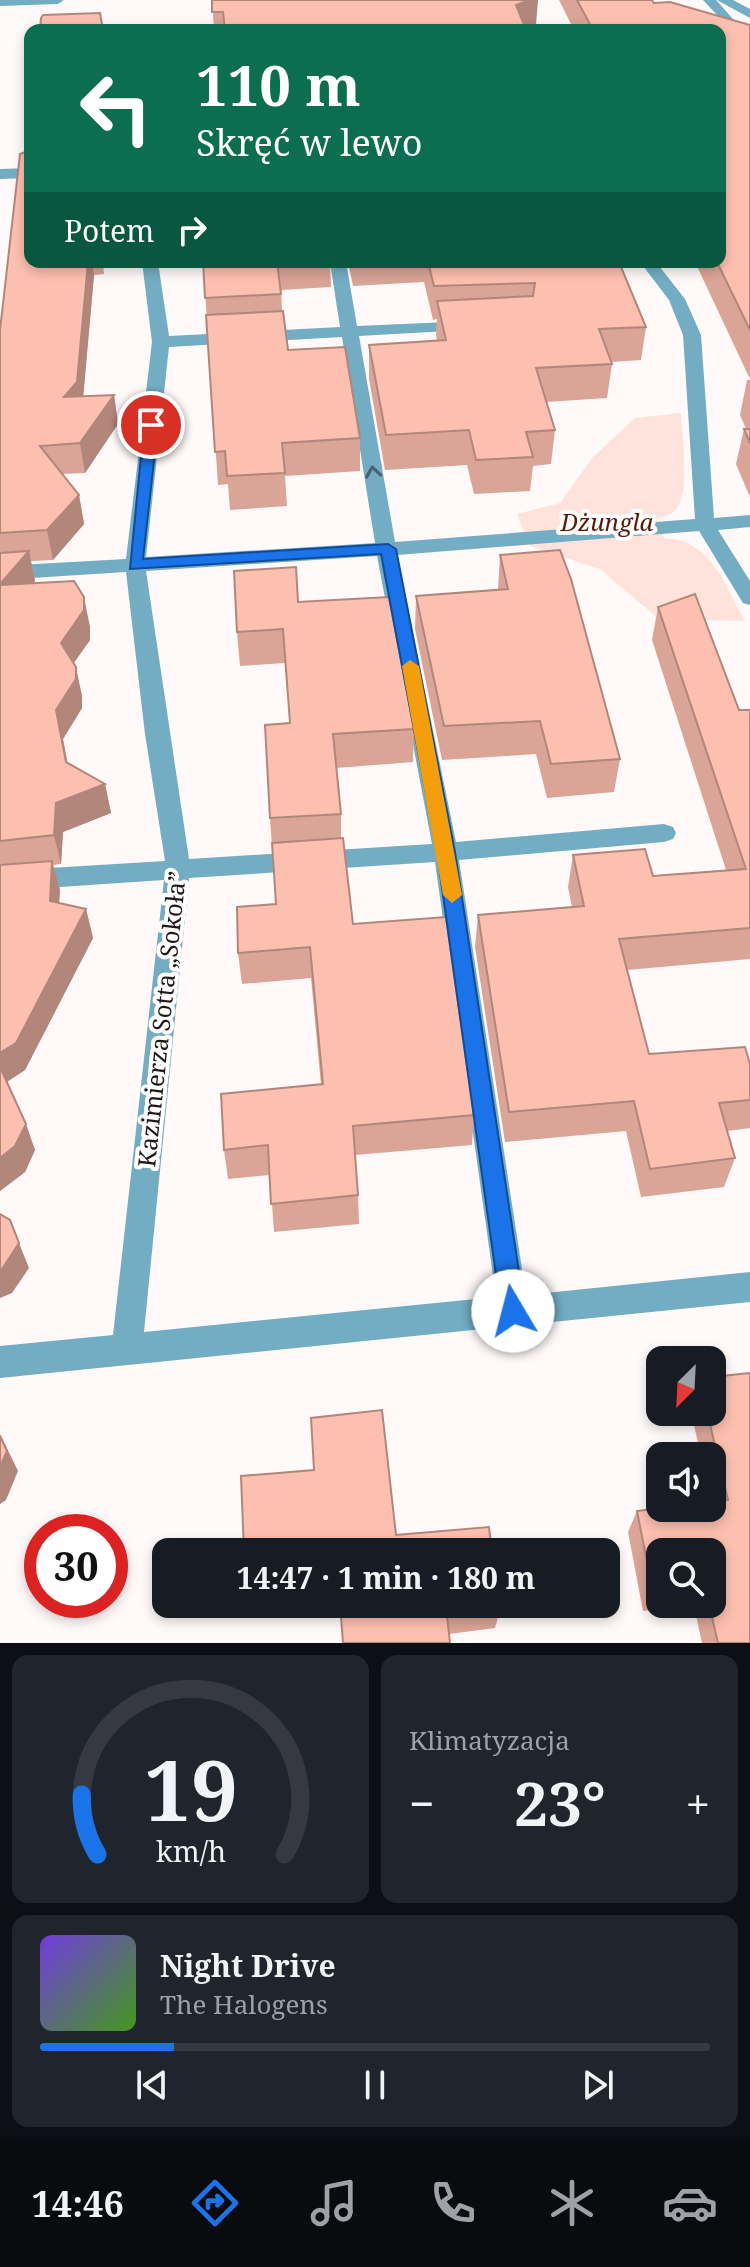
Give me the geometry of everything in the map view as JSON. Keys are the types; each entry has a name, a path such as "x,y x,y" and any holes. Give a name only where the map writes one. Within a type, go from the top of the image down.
{"street":[{"path":"0,2 58,0"},
{"path":"709,0 722,7 747,13"},
{"path":"722,7 750,46"},
{"path":"0,174 24,173"},
{"name":"Kazimierza Sotta „Sokoła”","path":"127,1349 178,868 156,734 135,565 161,342 151,268"},
{"path":"339,268 388,549 446,852 513,1311"},
{"path":"653,268 677,299 692,335 705,524 750,598"},
{"path":"161,342 492,323"},
{"path":"0,573 388,549 750,521"},
{"path":"0,881 446,852 664,833"},
{"path":"0,1362 750,1287"}],"green space":[{"name":"Dżungla","path":"681,413 684,476 681,500 673,512 656,519 664,538 694,547 715,566 745,621 659,619 600,569 530,546 517,514 560,503 593,457 635,418"}],"building":[{"path":"212,0 529,0 516,5 524,24 224,24 223,12 212,12"},
{"path":"577,0 670,2 750,25 750,330 720,268 726,268 726,24 590,24"},
{"path":"100,13 102,24 40,24 43,15"},
{"path":"24,152 24,268 87,268 77,382 64,397 114,395 80,443 40,446 79,495 47,530 0,533 0,330 20,154"},
{"path":"203,268 278,268 281,294 205,298"},
{"path":"430,268 621,268 646,327 599,329 612,364 536,368 555,430 526,432 533,457 476,460 469,430 386,435 369,345 446,340 437,301 533,296 535,283 434,286"},
{"path":"283,311 288,350 345,347 360,438 282,443 285,473 227,476 225,451 215,452 206,315"},
{"path":"744,429 750,429 750,443"},
{"path":"560,550 571,579 620,759 551,764 540,721 444,726 416,596 508,589 500,555"},
{"path":"29,551 0,584 0,553"},
{"path":"296,567 298,602 389,597 414,729 333,734 341,814 270,818 265,725 290,723 283,629 237,632 234,571"},
{"path":"74,581 84,597 84,610 61,643 76,667 76,679 56,710 66,762 105,784 56,803 54,835 0,841 0,585"},
{"path":"695,594 739,710 750,710 750,928 619,939 649,1054 745,1047 750,1064 750,1100 719,1103 735,1158 650,1169 634,1101 509,1112 478,915 584,906 573,855 645,849 653,876 746,869 658,607"},
{"path":"343,838 353,924 446,917 474,1115 353,1126 358,1195 271,1204 268,1145 224,1150 221,1094 323,1084 310,947 238,953 237,907 276,904 272,843"},
{"path":"52,861 50,901 86,909 16,1043 0,1053 0,865"},
{"path":"0,1067 26,1124 15,1146 0,1158"},
{"path":"0,1214 10,1220 19,1243 0,1270"},
{"path":"750,1373 750,1643 718,1643 712,1618 726,1618 726,1538 646,1538 646,1557 637,1511 646,1510 646,1522 726,1522 726,1442 714,1442 710,1426 726,1426 726,1376"},
{"path":"382,1410 396,1535 489,1527 490,1538 243,1538 241,1476 314,1470 311,1418"},
{"path":"0,1436 7,1451 0,1467"},
{"path":"341,1618 447,1618 450,1643 343,1643"}],"slow traffic":[{"path":"410,666 452,895"}],"route":[{"path":"151,425 135,565 388,549 446,852 513,1311"}]}
